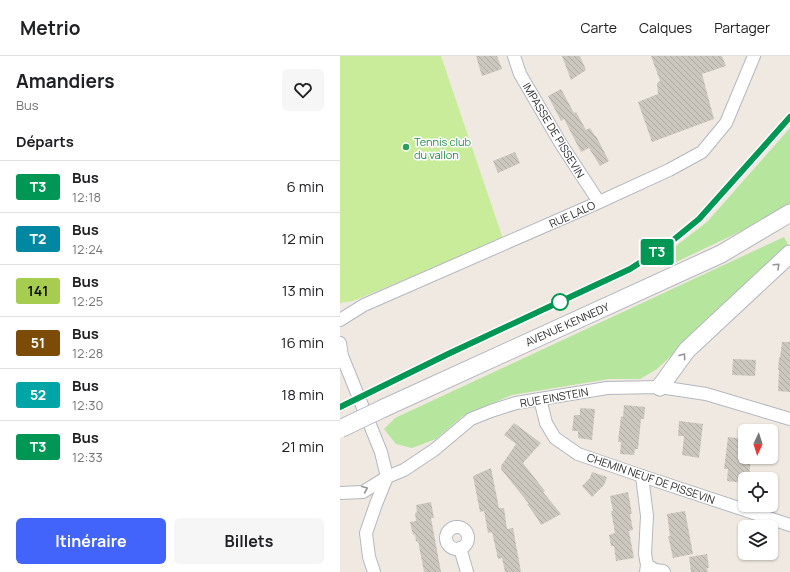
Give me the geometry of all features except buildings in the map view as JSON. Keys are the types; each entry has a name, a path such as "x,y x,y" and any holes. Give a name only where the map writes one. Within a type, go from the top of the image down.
{"main road":[{"name":"AVENUE KENNEDY","path":"340,429 721,254 790,213"},
{"path":"660,387 687,350 790,254"}],"street":[{"name":"IMPASSE DE PISSEVIN","path":"514,56 520,74 561,144 599,202"},
{"name":"RUE LALO","path":"340,320 364,305 599,202 669,170 702,152 726,123 754,56"},
{"path":"340,343 342,356 381,452 387,476 366,533 369,557 374,572"},
{"name":"RUE EINSTEIN","path":"340,493 364,492 387,476 404,470 434,450 471,418 510,405 540,399 607,388 660,387 706,394 790,419"},
{"name":"CHEMIN NEUF DE PISSEVIN","path":"540,399 546,423 555,438 578,454 790,525"},
{"path":"642,476 647,516 645,554 646,568 664,572"},
{"path":"460,548 468,572"}],"green space":[{"name":"Tennis club du vallon","path":"340,56 441,56 503,239 353,301 340,303"},
{"path":"790,128 790,205 769,218 674,263 668,252 707,222"},
{"path":"784,237 789,246 657,369 640,379 609,379 512,395 463,416 436,439 412,448 396,444 384,429 395,418"}],"bus line":[{"name":"T3","path":"340,407 448,354 630,269 666,246 699,219 790,117"}],"place":[{"name":"Tennis club du vallon","path":"406,147"}]}
